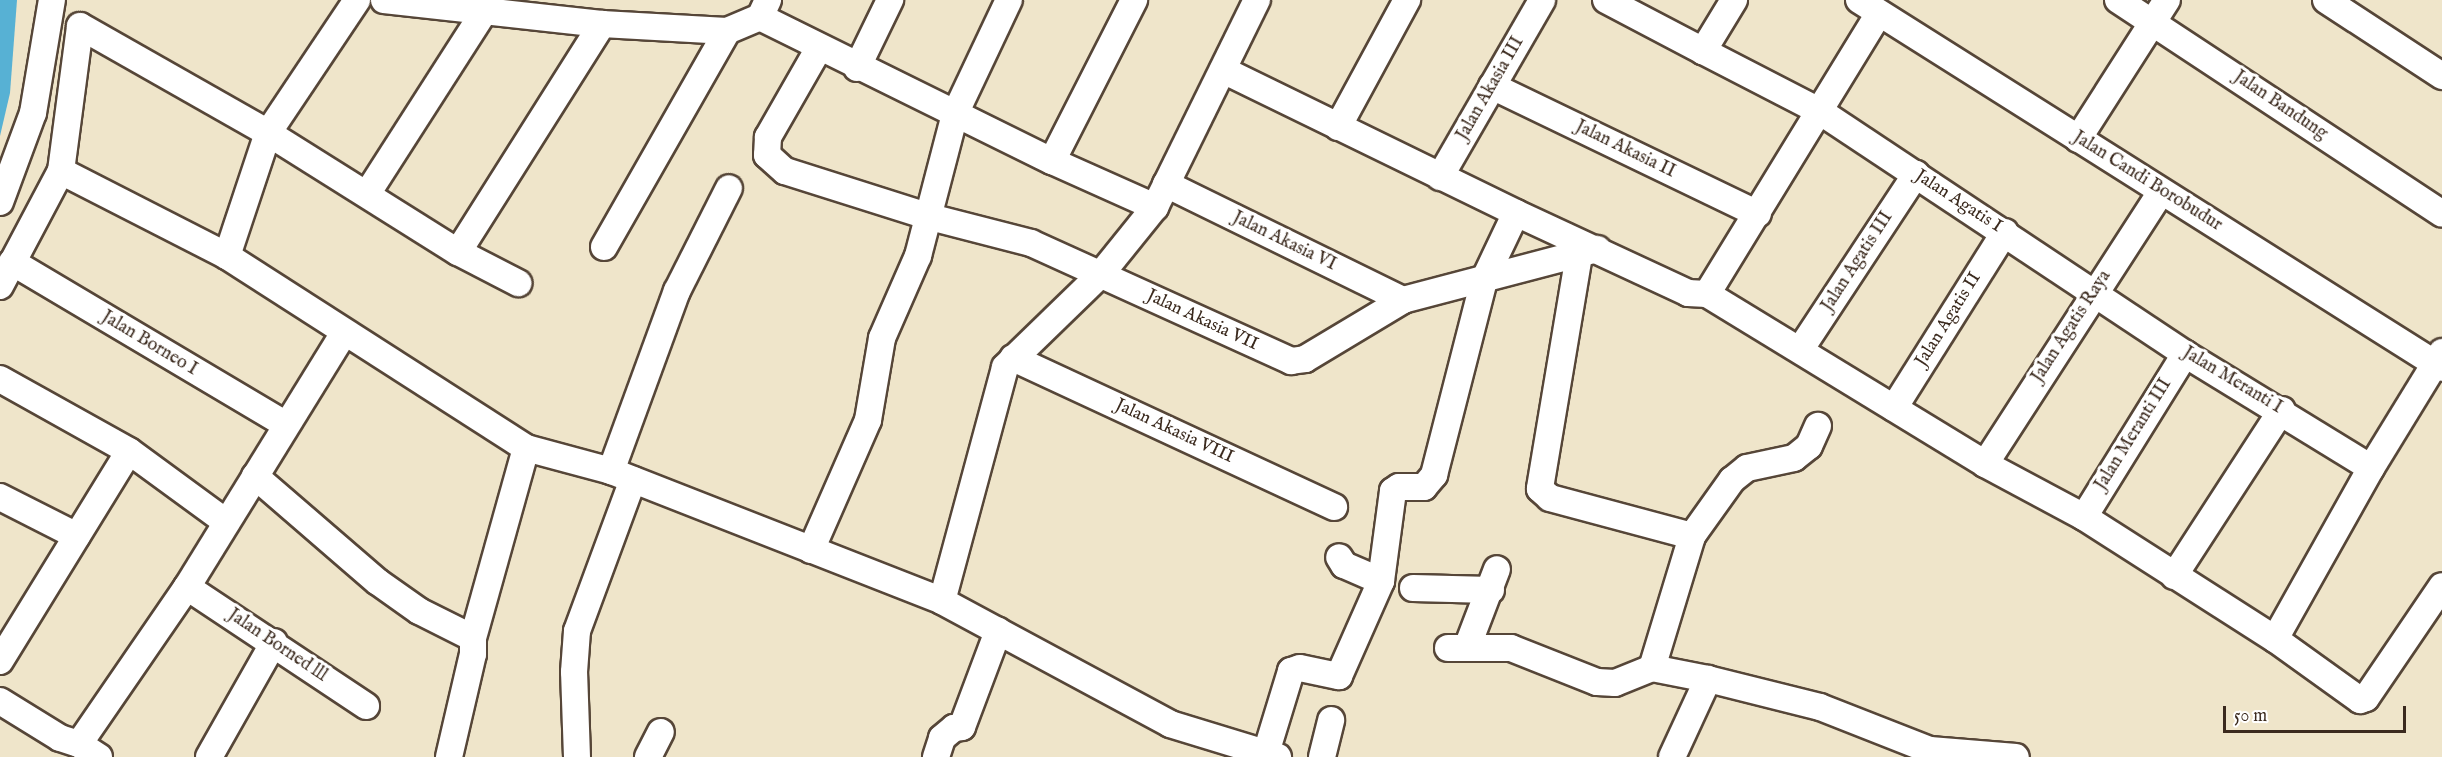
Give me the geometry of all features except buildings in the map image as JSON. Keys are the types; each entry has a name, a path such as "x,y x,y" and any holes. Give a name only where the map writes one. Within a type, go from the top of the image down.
{"street":[{"path":"0,202 10,153 33,113 52,0"},
{"path":"227,256 267,133 357,0"},
{"path":"384,0 483,13 602,24 727,31"},
{"path":"857,68 890,0"},
{"path":"811,550 868,420 882,338 918,256 955,114 1010,0"},
{"path":"1052,161 1134,0"},
{"path":"942,601 999,382 1013,358 1101,274 1155,207 1257,0"},
{"path":"1338,127 1407,0"},
{"name":"Jalan Akasia III","path":"1440,177 1542,0"},
{"name":"Jalan Agatis I","path":"1606,0 1821,112 2094,291"},
{"path":"1703,51 1734,0"},
{"name":"Jalan Bandung","path":"2118,0 2442,214"},
{"path":"2078,139 2167,0"},
{"path":"2326,0 2442,76"},
{"path":"1707,294 1821,112 1869,7"},
{"name":"Jalan Candi Borobudur","path":"1869,7 2161,192 2440,361"},
{"path":"604,247 727,31 764,8 819,48 857,68 1052,161 1155,207"},
{"path":"367,194 483,13"},
{"path":"458,252 602,24"},
{"path":"0,286 61,171 80,26 267,133 458,252 518,283"},
{"name":"Jalan Akasia VII","path":"819,48 768,138 767,155 785,171 930,217 1004,234 1101,274 1291,361 1305,359 1403,300"},
{"path":"1223,70 1516,213 1588,252 1688,293 1707,294 1985,464 2084,516 2275,639 2362,700 2442,586"},
{"name":"Jalan Akasia II","path":"1491,86 1758,214"},
{"path":"61,171 227,256 526,448 622,476 942,601 1170,724 1224,749 1272,755 1291,671 1300,668 1340,676 1381,581 1393,491 1398,487 1424,487 1434,475 1484,280 1516,213"},
{"name":"Jalan Agatis III","path":"1800,350 1916,174"},
{"name":"Jalan Akasia VI","path":"1166,184 1403,300"},
{"path":"577,757 574,672 577,631 677,291 729,188"},
{"name":"Jalan Agatis Raya","path":"1985,464 2094,291 2161,192"},
{"name":"Jalan Agatis II","path":"1894,408 2005,232"},
{"path":"1403,300 1588,252"},
{"path":"1588,252 1540,489 1550,498 1692,536"},
{"name":"Jalan Borneo I","path":"12,262 286,425"},
{"name":"Jalan Meranti I","path":"2094,291 2185,354 2282,410 2371,468"},
{"path":"0,701 60,738 89,751 226,522 344,333"},
{"name":"Jalan Meranti III","path":"2084,516 2185,354"},
{"name":"Jalan Akasia VIII","path":"1013,358 1334,507"},
{"path":"2275,639 2371,468 2440,361"},
{"path":"0,379 129,452 226,522"},
{"path":"2174,576 2282,410"},
{"path":"1652,668 1692,536 1732,480 1748,468 1794,458 1809,446 1818,426"},
{"path":"449,757 472,654 472,638 526,448"},
{"path":"0,661 10,623 77,536 129,452"},
{"path":"255,476 378,582 419,612 472,638"},
{"path":"0,496 77,536"},
{"path":"1339,556 1344,565 1381,581"},
{"path":"1413,588 1494,580 1458,647 1511,648 1598,682 1615,683 1652,668 1708,679 1820,707 1929,754 2016,757"},
{"name":"Jalan Borned lll","path":"187,587 274,642 366,706"},
{"path":"936,757 942,738 954,728 962,728 998,631"},
{"path":"209,757 274,642"},
{"path":"1672,757 1708,679"},
{"path":"1322,757 1330,720"},
{"path":"648,757 661,732"}],"water":[{"path":"0,0 17,0 10,93 0,136"}]}
